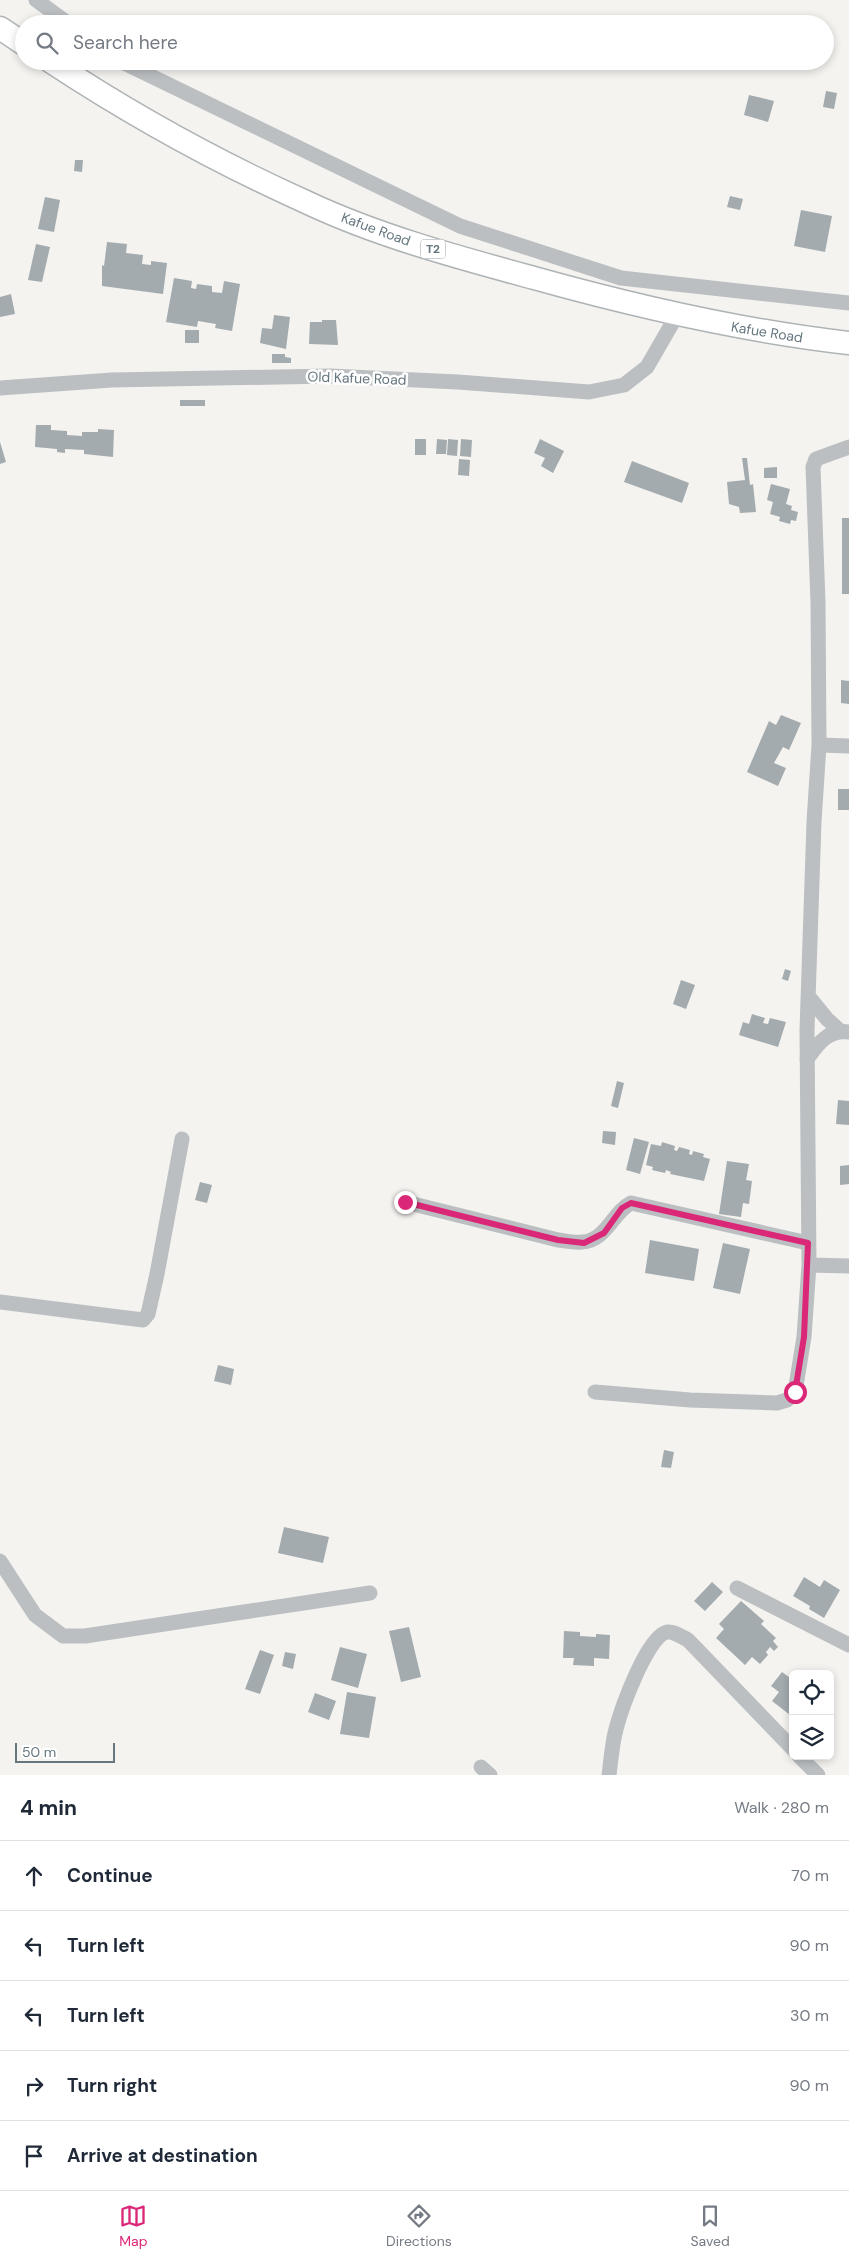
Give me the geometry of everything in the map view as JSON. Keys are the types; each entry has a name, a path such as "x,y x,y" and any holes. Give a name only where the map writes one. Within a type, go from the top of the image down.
{"highway":[{"path":"0,28 15,38"},
{"name":"Kafue Road","path":"64,70 98,93 184,143 307,203 388,234 469,261 677,315 745,329 849,344"}],"street":[{"path":"36,0 57,15"},
{"path":"139,70 460,226 621,278 849,303"},
{"name":"Old Kafue Road","path":"0,388 112,380 330,376 458,382 588,392 624,386 647,366 677,315"},
{"path":"595,1392 690,1400 777,1403 787,1400 795,1392 804,1337 809,1265 807,1059 812,872 819,745 818,602 813,467 816,459 849,447"},
{"path":"819,745 849,746"},
{"path":"809,997 827,1019 844,1031"},
{"path":"807,1059 825,1037 844,1031"},
{"path":"0,1302 143,1320 148,1314 157,1274 182,1139"},
{"path":"405,1202 558,1240 584,1243 604,1233 622,1208 631,1203 808,1243"},
{"path":"809,1265 849,1266"},
{"path":"0,1561 35,1615 63,1636 94,1634 370,1594"},
{"path":"737,1588 849,1645"},
{"path":"609,1775 616,1729 637,1672 650,1647 657,1638 666,1632 675,1633 688,1640 789,1745"},
{"path":"804,1760 818,1775"}],"building":[{"path":"826,91 837,93 834,109 823,107"},
{"path":"749,95 774,101 768,122 744,115"},
{"path":"75,160 83,160 82,172 74,171"},
{"path":"730,196 743,199 740,210 727,207"},
{"path":"45,197 60,200 54,232 38,229"},
{"path":"801,210 832,216 825,252 794,246"},
{"path":"107,242 127,244 126,253 143,255 142,264 151,265 151,261 167,263 163,294 102,286 102,265 104,266"},
{"path":"36,244 50,247 42,282 28,280"},
{"path":"174,278 192,281 191,288 196,289 197,284 212,286 212,292 222,293 224,281 240,284 232,331 215,328 216,324 198,321 197,327 166,322"},
{"path":"11,294 15,314 0,317 0,297"},
{"path":"274,315 290,317 286,349 260,343 262,328 272,329"},
{"path":"322,320 336,320 338,345 309,344 310,322 322,322"},
{"path":"185,330 199,330 199,343 185,343"},
{"path":"272,354 285,354 285,357 291,358 291,363 272,363"},
{"path":"180,400 205,400 205,406 180,406"},
{"path":"36,425 51,425 51,430 67,431 67,435 82,436 82,432 98,432 98,429 114,430 113,457 84,454 84,450 65,449 65,453 57,452 57,449 35,447"},
{"path":"415,439 426,439 426,455 415,455"},
{"path":"437,439 447,440 446,454 436,454"},
{"path":"448,439 458,440 457,456 447,455"},
{"path":"461,439 472,440 471,457 460,456"},
{"path":"540,439 564,451 553,473 541,466 545,458 534,453"},
{"path":"0,442 6,462 0,464"},
{"path":"742,458 747,458 750,485 753,484 756,512 740,513 739,507 729,504 727,482 745,480"},
{"path":"459,459 470,460 469,476 458,475"},
{"path":"632,461 689,483 682,503 624,482"},
{"path":"777,467 777,478 764,478 764,468"},
{"path":"771,484 790,489 786,504 792,506 791,510 798,512 796,521 791,520 790,524 779,521 780,517 770,514 773,502 767,500"},
{"path":"842,518 849,518 849,594 842,594"},
{"path":"841,680 849,681 849,704 841,703"},
{"path":"781,715 801,723 789,750 783,747 774,763 786,768 778,786 747,772 769,721 776,725"},
{"path":"838,789 849,789 849,810 838,810"},
{"path":"785,969 791,971 788,981 782,979"},
{"path":"681,980 695,985 686,1009 673,1004"},
{"path":"752,1014 765,1018 763,1023 768,1024 770,1018 786,1022 778,1047 739,1035 743,1022 749,1024"},
{"path":"617,1081 624,1083 618,1108 611,1106"},
{"path":"838,1100 849,1101 849,1125 836,1124"},
{"path":"603,1131 616,1132 615,1145 602,1143"},
{"path":"634,1138 649,1142 640,1174 626,1170"},
{"path":"662,1142 675,1146 674,1150 677,1151 679,1147 690,1150 689,1154 692,1155 693,1151 704,1154 703,1157 710,1159 704,1181 670,1174 671,1172 666,1170 665,1173 652,1170 653,1167 646,1165 651,1144 661,1146"},
{"path":"727,1161 749,1164 746,1180 752,1181 749,1204 743,1203 741,1217 719,1214"},
{"path":"849,1165 849,1184 840,1185 840,1166"},
{"path":"200,1182 212,1185 207,1203 195,1200"},
{"path":"650,1240 699,1249 694,1281 645,1273"},
{"path":"723,1243 750,1249 740,1294 713,1288"},
{"path":"218,1365 234,1369 231,1385 214,1381"},
{"path":"664,1450 674,1452 671,1468 661,1467"},
{"path":"284,1527 329,1537 323,1563 278,1553"},
{"path":"804,1577 820,1587 824,1580 840,1590 824,1618 809,1609 810,1606 793,1596"},
{"path":"712,1582 723,1592 705,1611 694,1601"},
{"path":"741,1601 764,1621 761,1624 776,1638 773,1641 778,1647 774,1651 770,1647 766,1652 768,1655 760,1664 752,1657 745,1665 716,1638 724,1629 719,1624"},
{"path":"409,1627 421,1677 401,1682 389,1631"},
{"path":"564,1631 580,1632 580,1636 596,1637 596,1634 610,1635 609,1659 594,1658 594,1666 573,1665 574,1658 563,1658"},
{"path":"340,1647 367,1654 358,1688 331,1680"},
{"path":"260,1650 274,1655 260,1694 245,1689"},
{"path":"285,1652 296,1654 293,1669 282,1666"},
{"path":"782,1672 789,1677 789,1714 772,1701 779,1692 771,1686"},
{"path":"347,1692 376,1697 369,1738 340,1734"},
{"path":"315,1693 336,1701 329,1720 308,1712"}],"route":[{"path":"405,1202 558,1240 584,1243 604,1233 622,1208 631,1203 808,1243 809,1265 804,1337 795,1392"}]}
